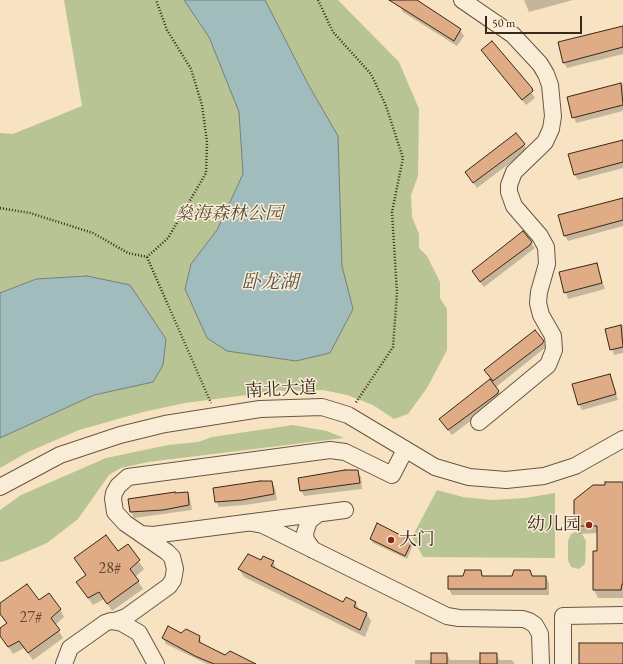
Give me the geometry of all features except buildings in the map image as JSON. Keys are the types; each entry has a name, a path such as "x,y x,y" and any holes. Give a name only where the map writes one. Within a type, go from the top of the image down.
{"street":[{"path":"462,0 513,35 540,64 546,74 550,86 553,116 551,129 544,142 514,172 509,185 509,192 514,206 544,241 546,246 547,264 540,286 538,303 541,315 551,330 554,350 548,365 544,369 479,422"},
{"name":"南北大道","path":"0,487 60,455 120,435 165,424 260,409 322,407 348,415 374,429 405,450 435,467 469,477 506,480 544,476 575,466 623,439"},
{"path":"64,664 70,648 105,623 115,621 139,607 168,586 173,580 176,569 172,557 120,518 113,505 113,499 118,486 128,477 330,450 345,452 392,475 405,450"},
{"path":"140,534 153,536 345,510"},
{"path":"313,550 306,540 305,533 309,521 318,514"},
{"path":"252,523 263,525 447,616 459,618 523,619 530,621 535,625 540,634 541,664"},
{"path":"167,552 167,539 174,533"},
{"path":"139,607 135,613 134,622 156,664"},
{"path":"563,664 563,616 623,615"},
{"path":"115,621 132,627 139,633"}],"path":[{"path":"147,257 168,238 206,173 207,142 202,105 191,69 167,30 156,0"},
{"path":"318,0 333,32 371,74 386,106 403,158 392,212 397,293 393,347 348,415"},
{"path":"0,208 30,213 93,232 128,253 147,257"},
{"path":"147,257 216,416"}],"green space":[{"name":"燊海森林公园","path":"64,0 338,0 399,62 419,109 418,176 411,195 412,217 419,234 419,248 427,256 440,282 440,298 447,309 447,350 427,388 408,414 394,419 373,405 347,395 323,390 278,391 185,403 143,412 79,430 28,452 0,468 0,133 13,134 82,106"},
{"path":"293,425 327,431 344,438 148,462 121,468 109,475 78,519 47,543 0,562 0,510 21,495 106,458 168,445 198,442 212,437"},
{"path":"437,490 463,497 492,500 525,498 555,493 555,558 423,557 412,537"},
{"path":"575,532 582,534 586,541 585,564 579,569 571,567 568,560 568,541 571,534"}],"water":[{"name":"卧龙湖","path":"184,0 265,0 308,84 338,136 342,266 353,309 330,353 296,361 227,351 207,338 185,289 191,264 217,230 243,174 239,112 209,37"},
{"path":"87,276 130,285 166,339 163,365 153,382 94,395 0,438 0,293 36,279"}],"place":[{"name":"幼儿园","path":"589,525"},
{"name":"大门","path":"391,540"}]}
